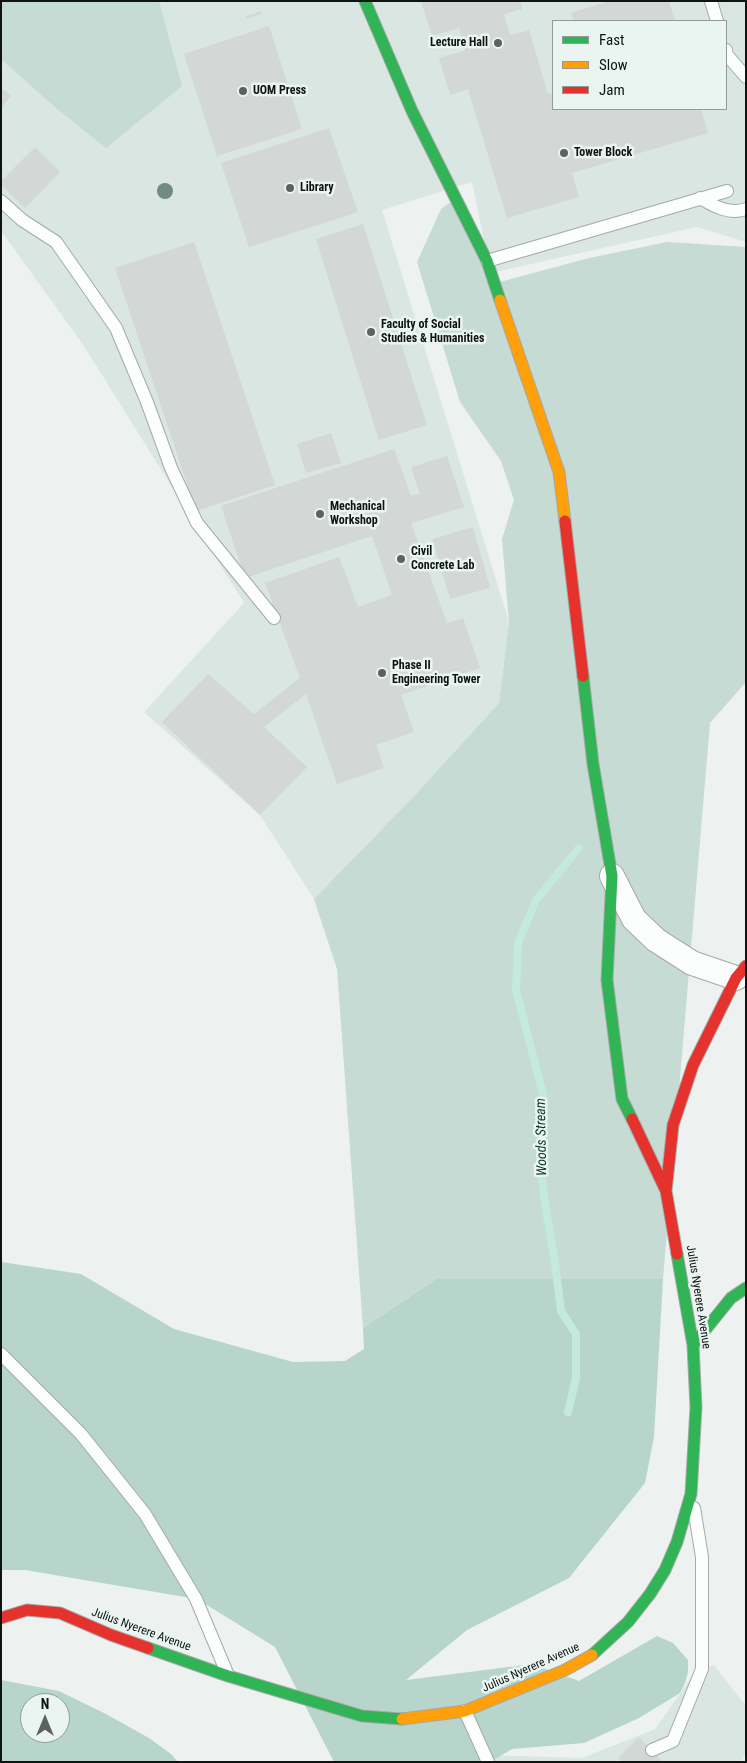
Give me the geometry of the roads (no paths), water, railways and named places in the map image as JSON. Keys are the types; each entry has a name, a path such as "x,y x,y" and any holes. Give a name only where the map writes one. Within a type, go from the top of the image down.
{"main road":[{"path":"365,1 412,111 487,261 559,472 593,764 612,876 607,980 622,1099 666,1191"},
{"name":"Julius Nyerere Avenue","path":"1,1618 27,1610 60,1613 110,1635 228,1676 362,1716 400,1719 465,1711 565,1670 596,1653 628,1622 650,1594 665,1570 678,1542 691,1494 696,1407 693,1345 666,1191 673,1125 693,1065 741,972"},
{"path":"693,1345 731,1298 746,1288"}],"street":[{"path":"612,876 634,919 656,940 692,963 741,972"}],"lane":[{"path":"711,1 717,20"},
{"path":"727,54 746,77"},
{"path":"487,261 727,190"},
{"path":"700,198 722,210 743,210"},
{"path":"1,201 22,220 56,242 116,328 147,402 171,468 197,523 274,618"},
{"path":"1,1354 82,1434 145,1514 196,1599 228,1676"},
{"path":"652,1750 673,1741 702,1669 702,1557 691,1494"},
{"path":"465,1711 488,1762"}],"waterway":[{"name":"Woods Stream","path":"568,1412 576,1378 576,1334 561,1311 541,1168 544,1098 516,990 518,943 536,900 579,848"}],"place":[{"name":"Lecture Hall","path":"498,43"},
{"name":"UOM Press","path":"243,91"},
{"name":"Tower Block","path":"564,153"},
{"name":"Library","path":"290,188"},
{"name":"Faculty of Social Studies & Humanities","path":"371,332"},
{"name":"Mechanical Workshop","path":"320,514"},
{"name":"Civil Concrete Lab","path":"401,559"},
{"name":"Phase II Engineering Tower","path":"382,673"}]}
